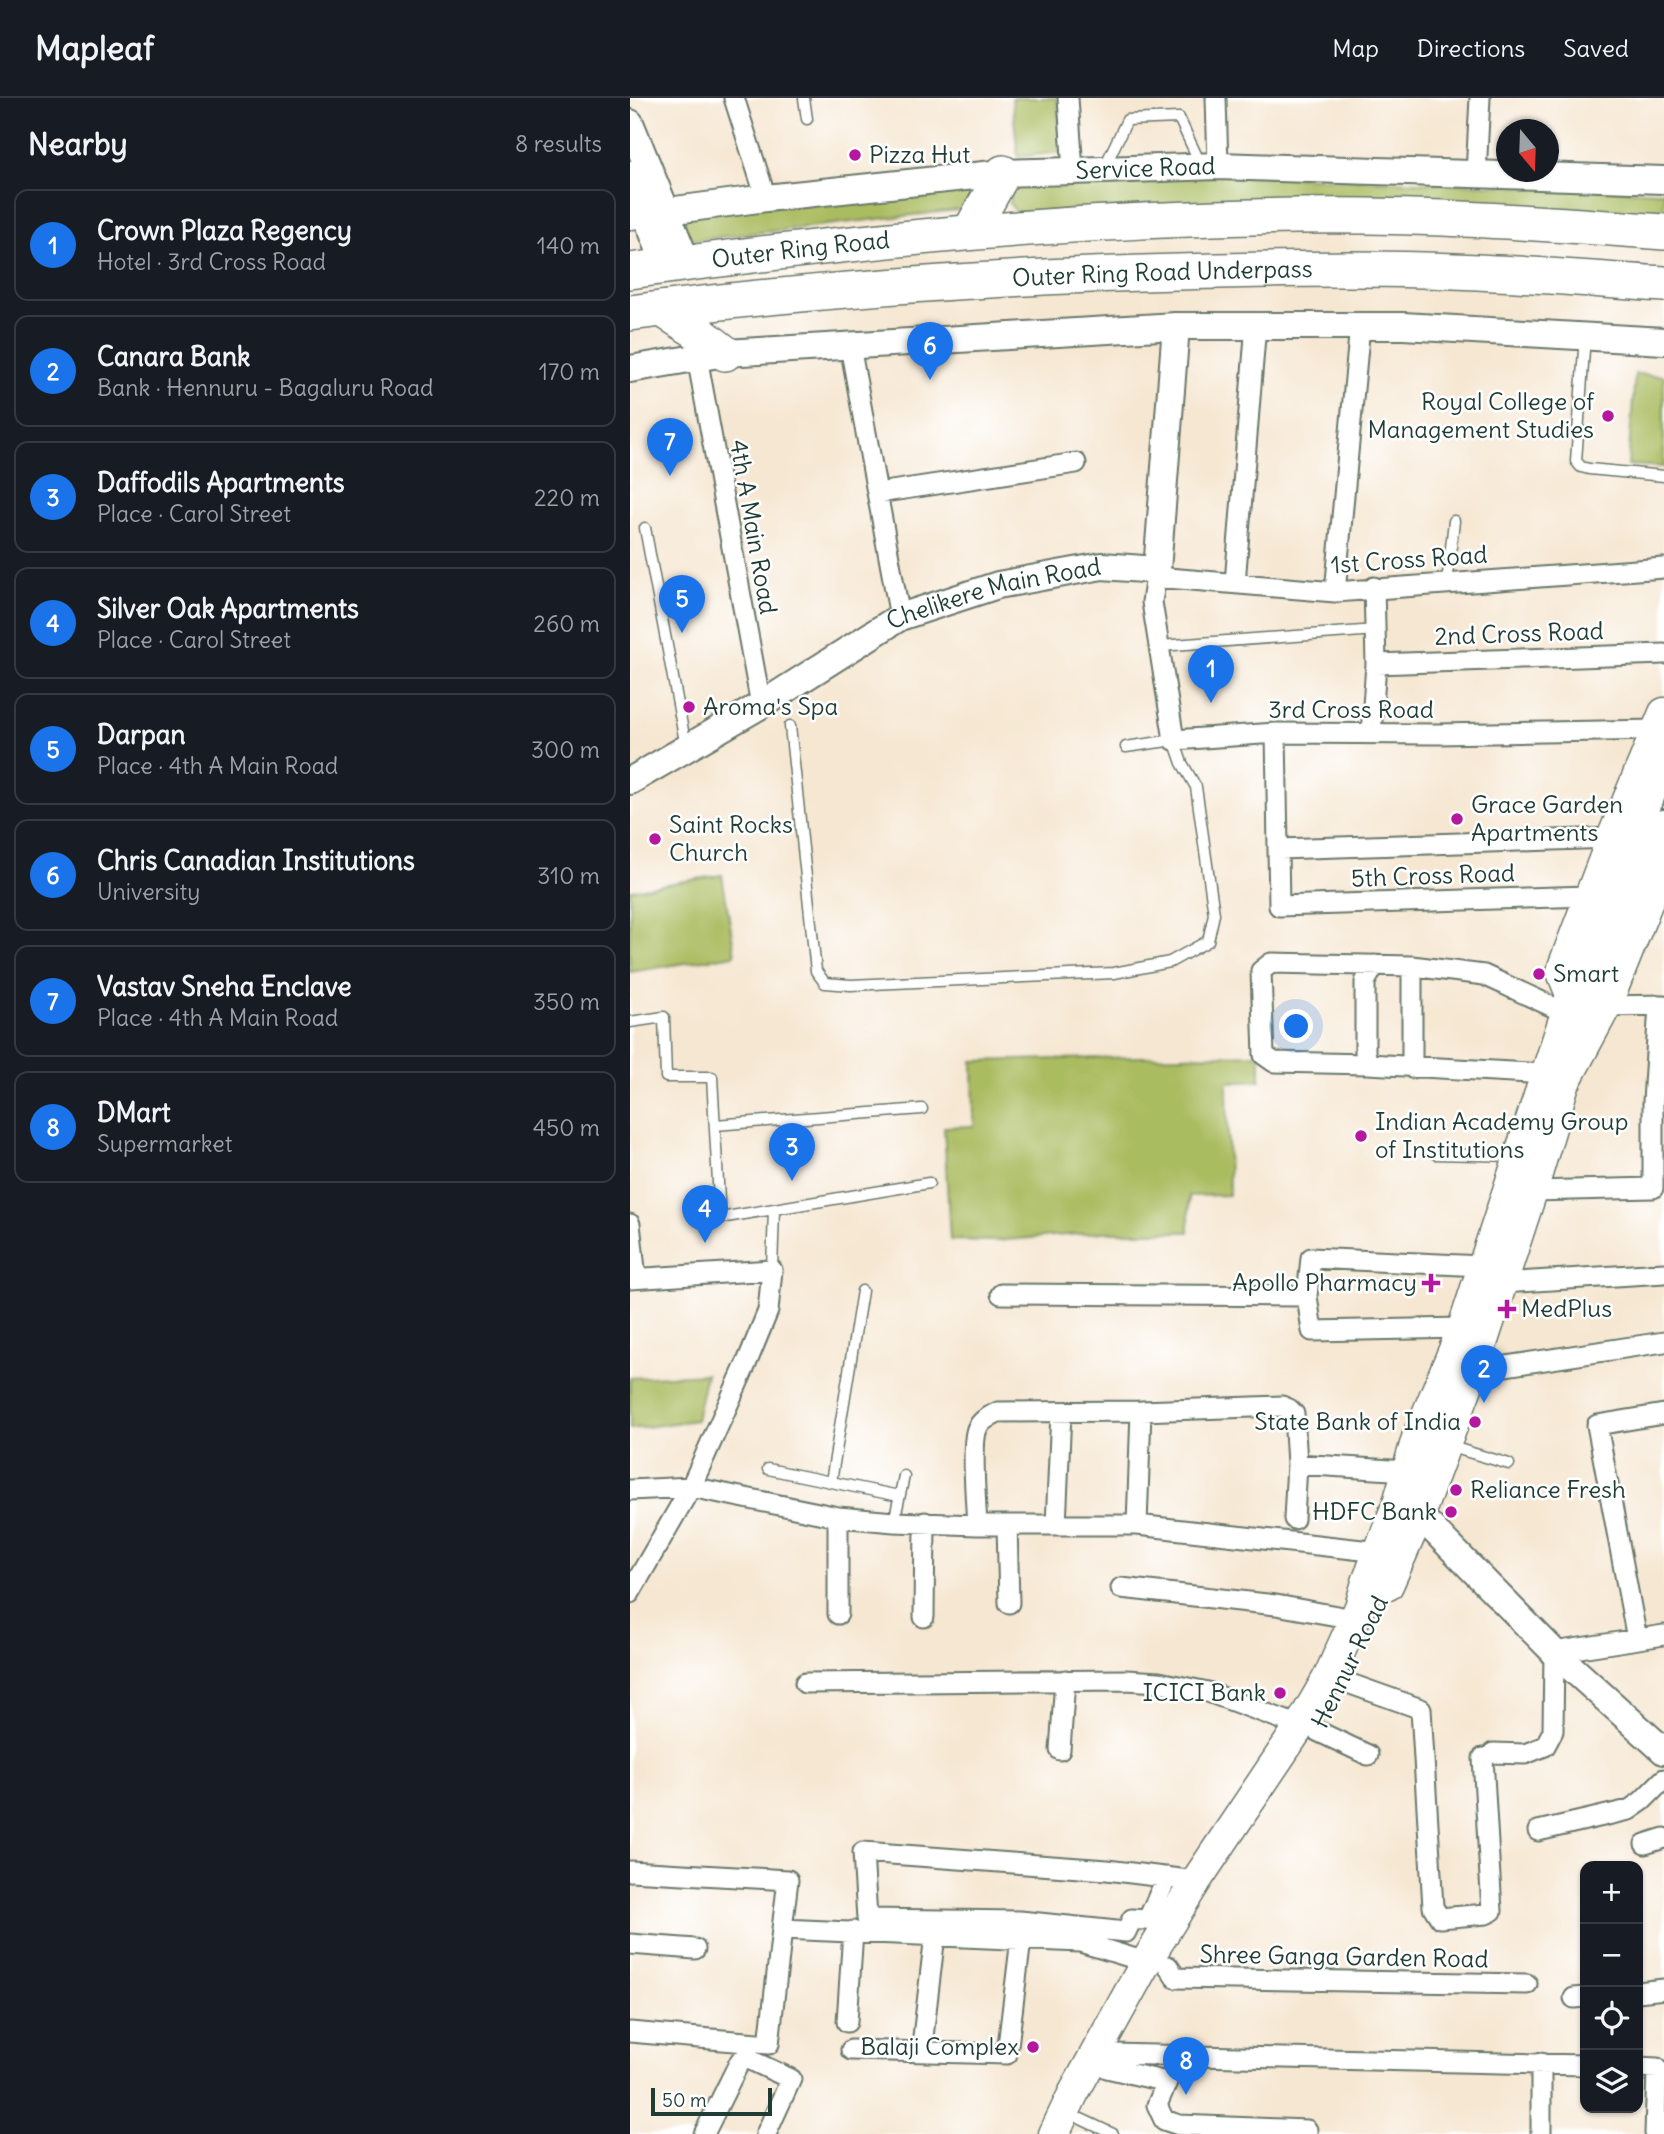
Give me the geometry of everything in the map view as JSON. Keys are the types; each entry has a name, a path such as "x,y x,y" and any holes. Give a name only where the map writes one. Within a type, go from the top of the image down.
{"highway":[{"path":"970,232 1003,173"},
{"name":"Outer Ring Road Underpass","path":"970,232 1144,219 1302,216 1496,220 1664,232"},
{"name":"Outer Ring Road","path":"630,271 970,232"},
{"name":"Outer Ring Road Underpass","path":"646,311 746,299 940,282 1071,275 1297,269 1494,272 1664,285"},
{"path":"646,311 695,330 711,355"}],"main road":[{"path":"1308,1729 1380,1552 1409,1509 1407,1471 1430,1442 1473,1371 1519,1156 1569,1004 1562,972 1564,964 1612,838 1661,722"},
{"path":"1430,1442 1463,1328 1532,1191 1564,1084 1605,1006 1664,862"},
{"name":"Hennur Road","path":"1220,1861 1308,1729 1345,1682 1409,1509 1430,1442"},
{"path":"1078,2127 1157,1964 1159,1921 1181,1879 1220,1861"},
{"path":"1054,2134 1073,2094 1220,1861"}],"street":[{"path":"734,98 766,198"},
{"path":"1068,98 1073,171"},
{"path":"1210,167 1216,98"},
{"path":"1476,174 1479,98"},
{"path":"630,123 647,214"},
{"name":"Service Road","path":"647,214 766,198 1003,173 1210,167 1664,180"},
{"path":"630,174 647,214 677,264"},
{"path":"1234,583 1256,324"},
{"path":"630,369 711,355 1176,326 1360,325 1664,341"},
{"path":"1335,592 1360,325"},
{"path":"1174,740 1152,602 1176,326"},
{"path":"850,346 900,617"},
{"name":"4th A Main Road","path":"711,355 761,705"},
{"path":"878,493 1076,463"},
{"name":"Chelikere Main Road","path":"630,780 761,705 900,617 1011,583 1102,566 1156,574"},
{"name":"1st Cross Road","path":"1156,574 1335,592 1374,587 1664,569"},
{"path":"1371,734 1376,664 1374,587"},
{"name":"2nd Cross Road","path":"1376,664 1664,654"},
{"name":"3rd Cross Road","path":"1174,740 1276,733 1371,734 1661,722"},
{"path":"1276,733 1279,849 1612,838"},
{"path":"1589,1036 1585,1017 1598,958 1664,765"},
{"path":"1546,1074 1368,1064 1274,1062 1264,1055 1261,971 1270,963 1412,966 1484,975 1569,1004 1598,958 1664,822"},
{"name":"5th Cross Road","path":"1279,849 1279,906 1589,896"},
{"path":"1368,1064 1365,1052 1365,982 1375,965"},
{"path":"1412,966 1412,1068"},
{"path":"1532,1191 1658,1188 1653,1102 1662,1005 1605,1006"},
{"path":"630,1224 633,1279 772,1270 768,1311 691,1487 630,1593"},
{"path":"1463,1328 1312,1331 1307,1296 1311,1258 1492,1274 1664,1273"},
{"path":"1001,1294 1307,1296"},
{"path":"1473,1371 1664,1342"},
{"path":"977,1525 977,1429 986,1418 998,1412 1140,1412 1282,1406 1294,1415 1297,1464 1294,1519"},
{"path":"1056,1525 1061,1412"},
{"path":"1137,1525 1140,1412"},
{"path":"1637,1639 1597,1425 1664,1414"},
{"path":"1297,1464 1407,1471"},
{"path":"630,1490 691,1487 838,1517 894,1522 1137,1525 1380,1552"},
{"path":"1409,1509 1555,1652 1664,1750"},
{"path":"838,1517 838,1614"},
{"path":"924,1617 925,1522"},
{"path":"1007,1525 1009,1603"},
{"path":"1121,1588 1276,1605 1354,1619"},
{"path":"1555,1652 1664,1635"},
{"path":"1345,1682 1422,1709 1433,1907 1440,1918 1486,1914 1492,1911 1488,1756 1525,1754 1545,1746 1553,1731 1555,1652"},
{"path":"1060,1750 1065,1681"},
{"path":"806,1683 1159,1682 1208,1692 1308,1729 1368,1755"},
{"path":"1538,1831 1629,1810 1643,1801 1664,1779"},
{"path":"1645,1844 1664,1838"},
{"path":"1159,1921 1132,1919 1126,1932 1020,1921 867,1919 863,1852 1107,1870 1181,1879"},
{"path":"630,1871 788,1880 769,2044 630,2032"},
{"path":"782,1929 1080,1942 1157,1964"},
{"path":"847,2022 853,1931"},
{"path":"923,2038 935,1935"},
{"path":"851,2050 1007,2054 1021,1939"},
{"path":"630,1944 695,1949"},
{"name":"Shree Ganga Garden Road","path":"1157,1964 1176,1979 1527,1984"},
{"path":"1643,1991 1664,1989"},
{"path":"704,2134 740,2061 746,2058 791,2079 765,2134"},
{"path":"1110,2061 1580,2065"},
{"path":"1110,2061 1167,2082 1157,2105 1164,2120 1178,2126 1307,2130 1307,2134"},
{"path":"1541,2063 1541,2134"},
{"path":"1643,2067 1657,2068 1655,2134"}],"lane":[{"path":"804,98 807,120"},
{"path":"1104,170 1127,120 1179,118 1210,167"},
{"path":"1585,336 1576,461 1581,467 1589,469 1664,476"},
{"path":"1447,583 1454,521"},
{"path":"645,527 686,748"},
{"path":"1160,646 1376,630"},
{"path":"790,726 816,971 825,983 851,985 1114,974 1170,962 1208,941 1214,914 1196,787 1182,763 1174,740 1126,747"},
{"path":"630,1022 664,1017 666,1077 712,1077 720,1218 929,1183"},
{"path":"715,1125 922,1109"},
{"path":"1435,1154 1519,1156"},
{"path":"772,1270 774,1210"},
{"path":"831,1482 862,1291"},
{"path":"1430,1442 1509,1464"},
{"path":"768,1469 899,1496"},
{"path":"894,1522 904,1476"},
{"path":"1078,2127 1113,2134"}],"green space":[{"path":"1012,98 1057,98 1062,152 1018,157"},
{"path":"1218,174 1664,192 1664,216 1016,212 1009,203 1012,191 1027,181"},
{"path":"965,185 976,190 975,208 694,240 685,225 686,214"},
{"path":"1635,374 1664,376 1664,467 1628,465"},
{"path":"722,875 735,955 630,972 630,890"},
{"path":"1260,1054 1260,1080 1227,1082 1229,1195 1189,1196 1189,1232 1103,1232 994,1241 950,1240 944,1127 974,1126 973,1061"},
{"path":"706,1374 696,1420 630,1429 630,1378"}],"place":[{"name":"Pizza Hut","path":"855,155"},
{"name":"Chris Canadian Institutions","path":"930,380"},
{"name":"Royal College of Management Studies","path":"1608,416"},
{"name":"Vastav Sneha Enclave","path":"670,476"},
{"name":"Darpan","path":"682,633"},
{"name":"Crown Plaza Regency","path":"1211,703"},
{"name":"Aroma's Spa","path":"689,707"},
{"name":"Grace Garden Apartments","path":"1457,819"},
{"name":"Saint Rocks Church","path":"655,839"},
{"name":"Smart","path":"1539,974"},
{"name":"Indian Academy Group of Institutions","path":"1361,1136"},
{"name":"Daffodils Apartments","path":"792,1181"},
{"name":"Silver Oak Apartments","path":"705,1243"},
{"name":"Apollo Pharmacy","path":"1431,1283"},
{"name":"MedPlus","path":"1507,1309"},
{"name":"Canara Bank","path":"1484,1403"},
{"name":"State Bank of India","path":"1475,1422"},
{"name":"Reliance Fresh","path":"1456,1490"},
{"name":"HDFC Bank","path":"1451,1512"},
{"name":"ICICI Bank","path":"1280,1693"},
{"name":"Balaji Complex","path":"1033,2047"},
{"name":"DMart","path":"1186,2095"}]}
